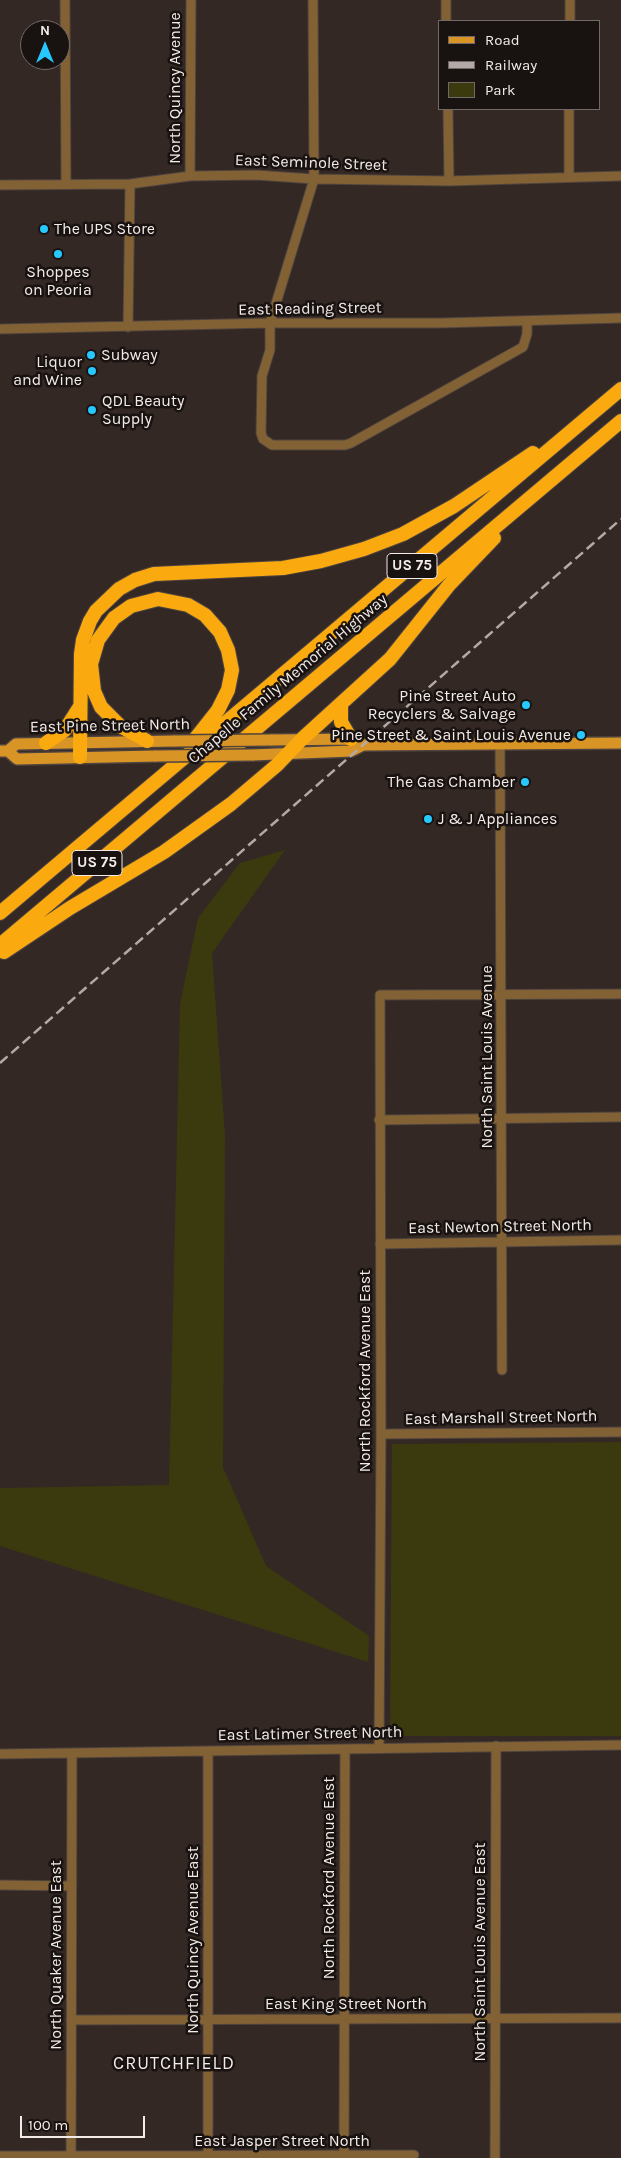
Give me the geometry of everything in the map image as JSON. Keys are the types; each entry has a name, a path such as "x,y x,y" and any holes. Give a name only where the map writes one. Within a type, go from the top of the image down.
{"highway":[{"name":"Chapelle Family Memorial Highway","path":"0,913 621,389"},
{"path":"80,757 81,654 86,629 103,603 126,584 144,577 166,572 257,570 301,565 342,556 382,543 454,506 593,413"},
{"name":"Chapelle Family Memorial Highway","path":"0,945 621,421"},
{"path":"0,954 70,908 195,832 232,804 288,755 302,739 390,659 449,585 543,487"},
{"path":"147,741 120,726 102,707 92,681 92,656 102,631 123,610 158,599 178,602 198,610 214,622 225,641 232,670 228,690 218,710 171,768"},
{"path":"341,705 342,722 357,742"},
{"path":"46,743 65,730 80,707"}],"main road":[{"name":"East Pine Street North","path":"357,742 351,751 288,755 17,759 4,751 16,744 147,741 302,739 357,742 500,744 621,743"}],"street":[{"path":"65,0 66,184"},
{"name":"North Quincy Avenue","path":"190,176 191,0"},
{"path":"313,0 314,180 270,323 270,350 262,376 262,433 264,439 272,445 345,445 523,347 526,321"},
{"path":"446,0 446,20"},
{"path":"570,0 570,20"},
{"path":"448,110 449,181"},
{"path":"569,110 569,176"},
{"name":"East Seminole Street","path":"0,185 130,184 190,176 256,175 314,180 449,181 569,176 621,176"},
{"path":"128,327 130,184"},
{"name":"East Reading Street","path":"0,329 621,318"},
{"name":"North Saint Louis Avenue","path":"500,744 502,1370"},
{"path":"501,994 621,994"},
{"name":"North Rockford Avenue East","path":"379,1748 381,1434 380,995 501,994"},
{"path":"379,1120 621,1117"},
{"name":"East Newton Street North","path":"380,1244 621,1240"},
{"name":"East Marshall Street North","path":"381,1434 621,1432"},
{"name":"East Latimer Street North","path":"0,1754 621,1745"},
{"name":"North Saint Louis Avenue East","path":"495,2158 496,1746"},
{"name":"North Rockford Avenue East","path":"344,2157 345,1749"},
{"name":"North Quincy Avenue East","path":"208,1751 208,2157"},
{"name":"North Quaker Avenue East","path":"71,2157 72,1753"},
{"path":"0,1885 71,1886"},
{"name":"East King Street North","path":"71,2020 621,2018"},
{"name":"East Jasper Street North","path":"0,2156 344,2157 414,2155"}],"green space":[{"path":"285,850 212,953 225,1136 223,1467 266,1566 369,1636 368,1662 0,1546 0,1488 169,1485 180,1004 198,918 240,863"},
{"path":"621,1442 621,1736 390,1736 392,1444"}],"railway":[{"path":"0,1063 621,519"}],"place":[{"name":"The UPS Store","path":"44,229"},
{"name":"Shoppes on Peoria","path":"58,254"},
{"name":"Subway","path":"91,355"},
{"name":"Liquor and Wine","path":"92,371"},
{"name":"QDL Beauty Supply","path":"92,410"},
{"name":"Pine Street Auto Recyclers & Salvage","path":"526,705"},
{"name":"Pine Street & Saint Louis Avenue","path":"581,735"},
{"name":"The Gas Chamber","path":"525,782"},
{"name":"J & J Appliances","path":"428,819"}],"district":[{"name":"CRUTCHFIELD","path":"174,2064"}]}
